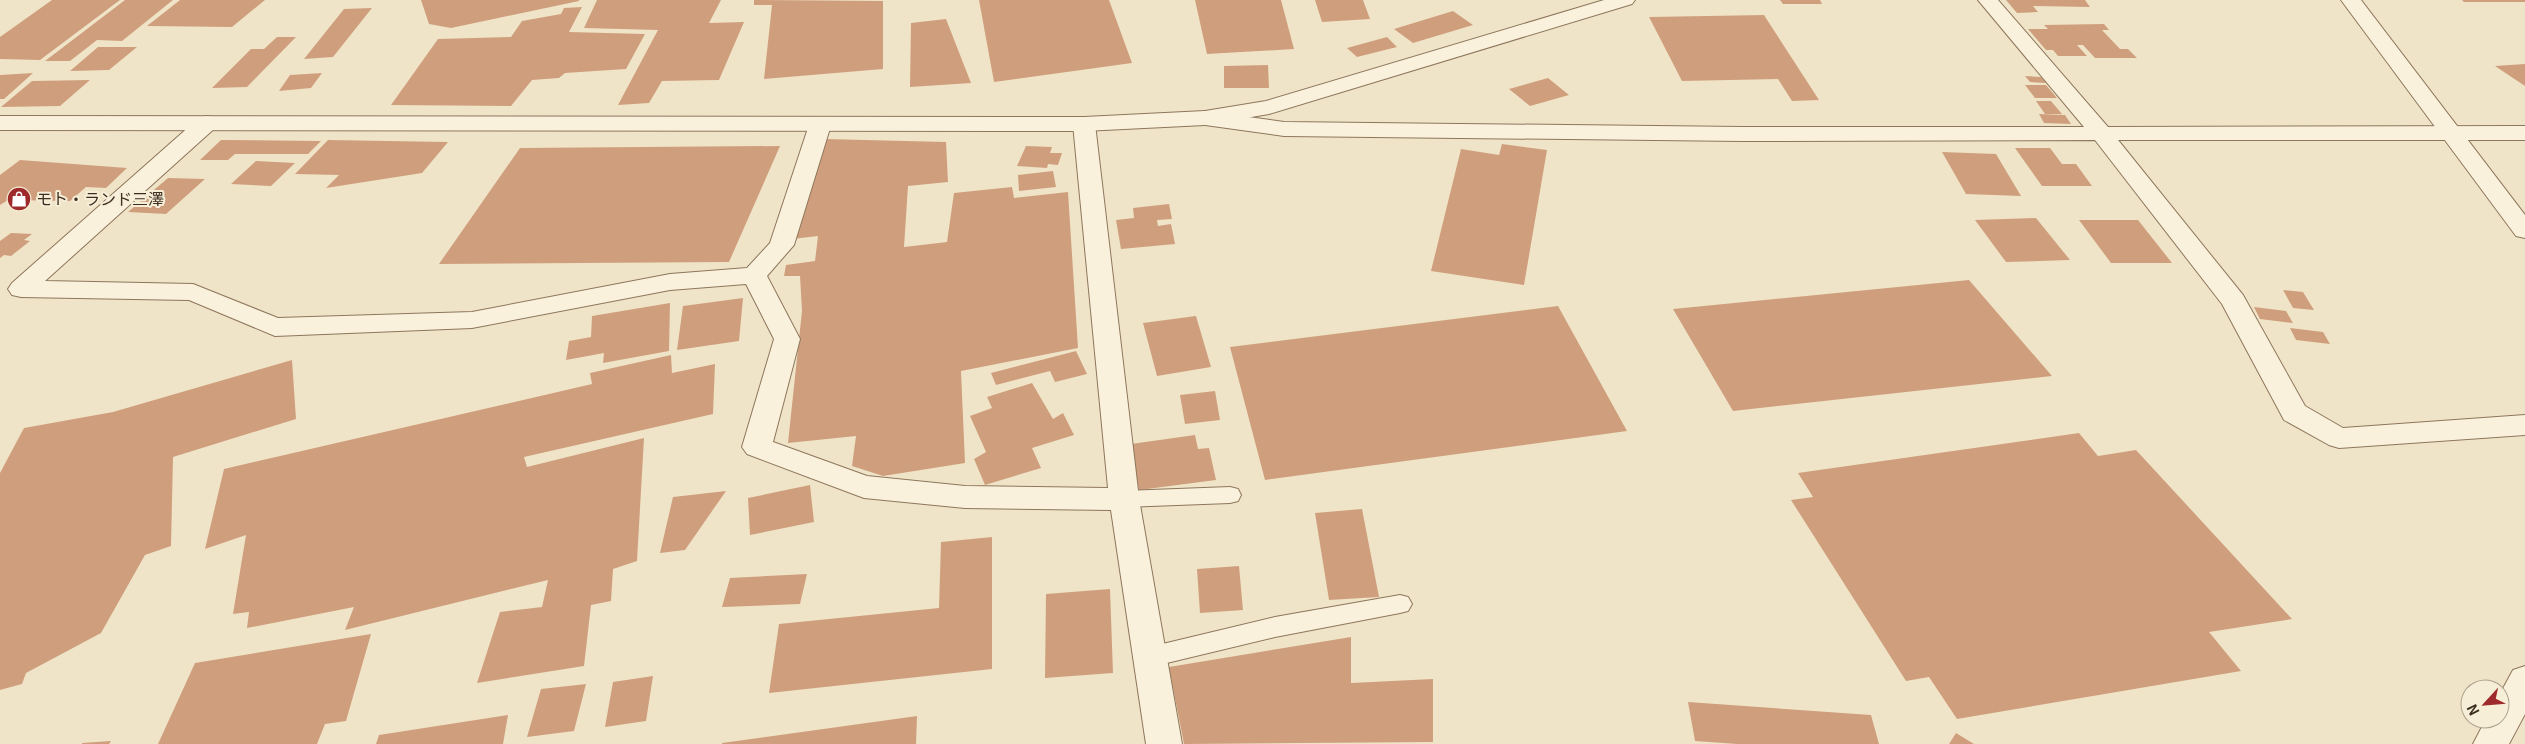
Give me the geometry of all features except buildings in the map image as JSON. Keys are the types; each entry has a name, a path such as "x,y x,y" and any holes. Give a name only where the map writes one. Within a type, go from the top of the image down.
{"street":[{"path":"0,123 1084,124 1205,118 1268,107 1625,0"},
{"path":"1988,0 2101,133 2234,301 2294,413 2339,438 2525,425"},
{"path":"2351,0 2453,132 2525,230"},
{"path":"1205,118 1284,129 1742,134 2525,133"},
{"path":"10,289 207,122"},
{"path":"1084,124 1124,499 1164,744"},
{"path":"10,289 193,292 275,328 472,320 670,282 754,275 782,245 820,125"},
{"path":"754,275 787,338 758,447 864,487 965,497 1124,499"},
{"path":"2490,744 2525,680"}],"lane":[{"path":"1124,499 1230,495"},
{"path":"1150,657 1275,627 1400,604"}],"place":[{"name":"モト・ランド三澤","path":"19,199"}]}
